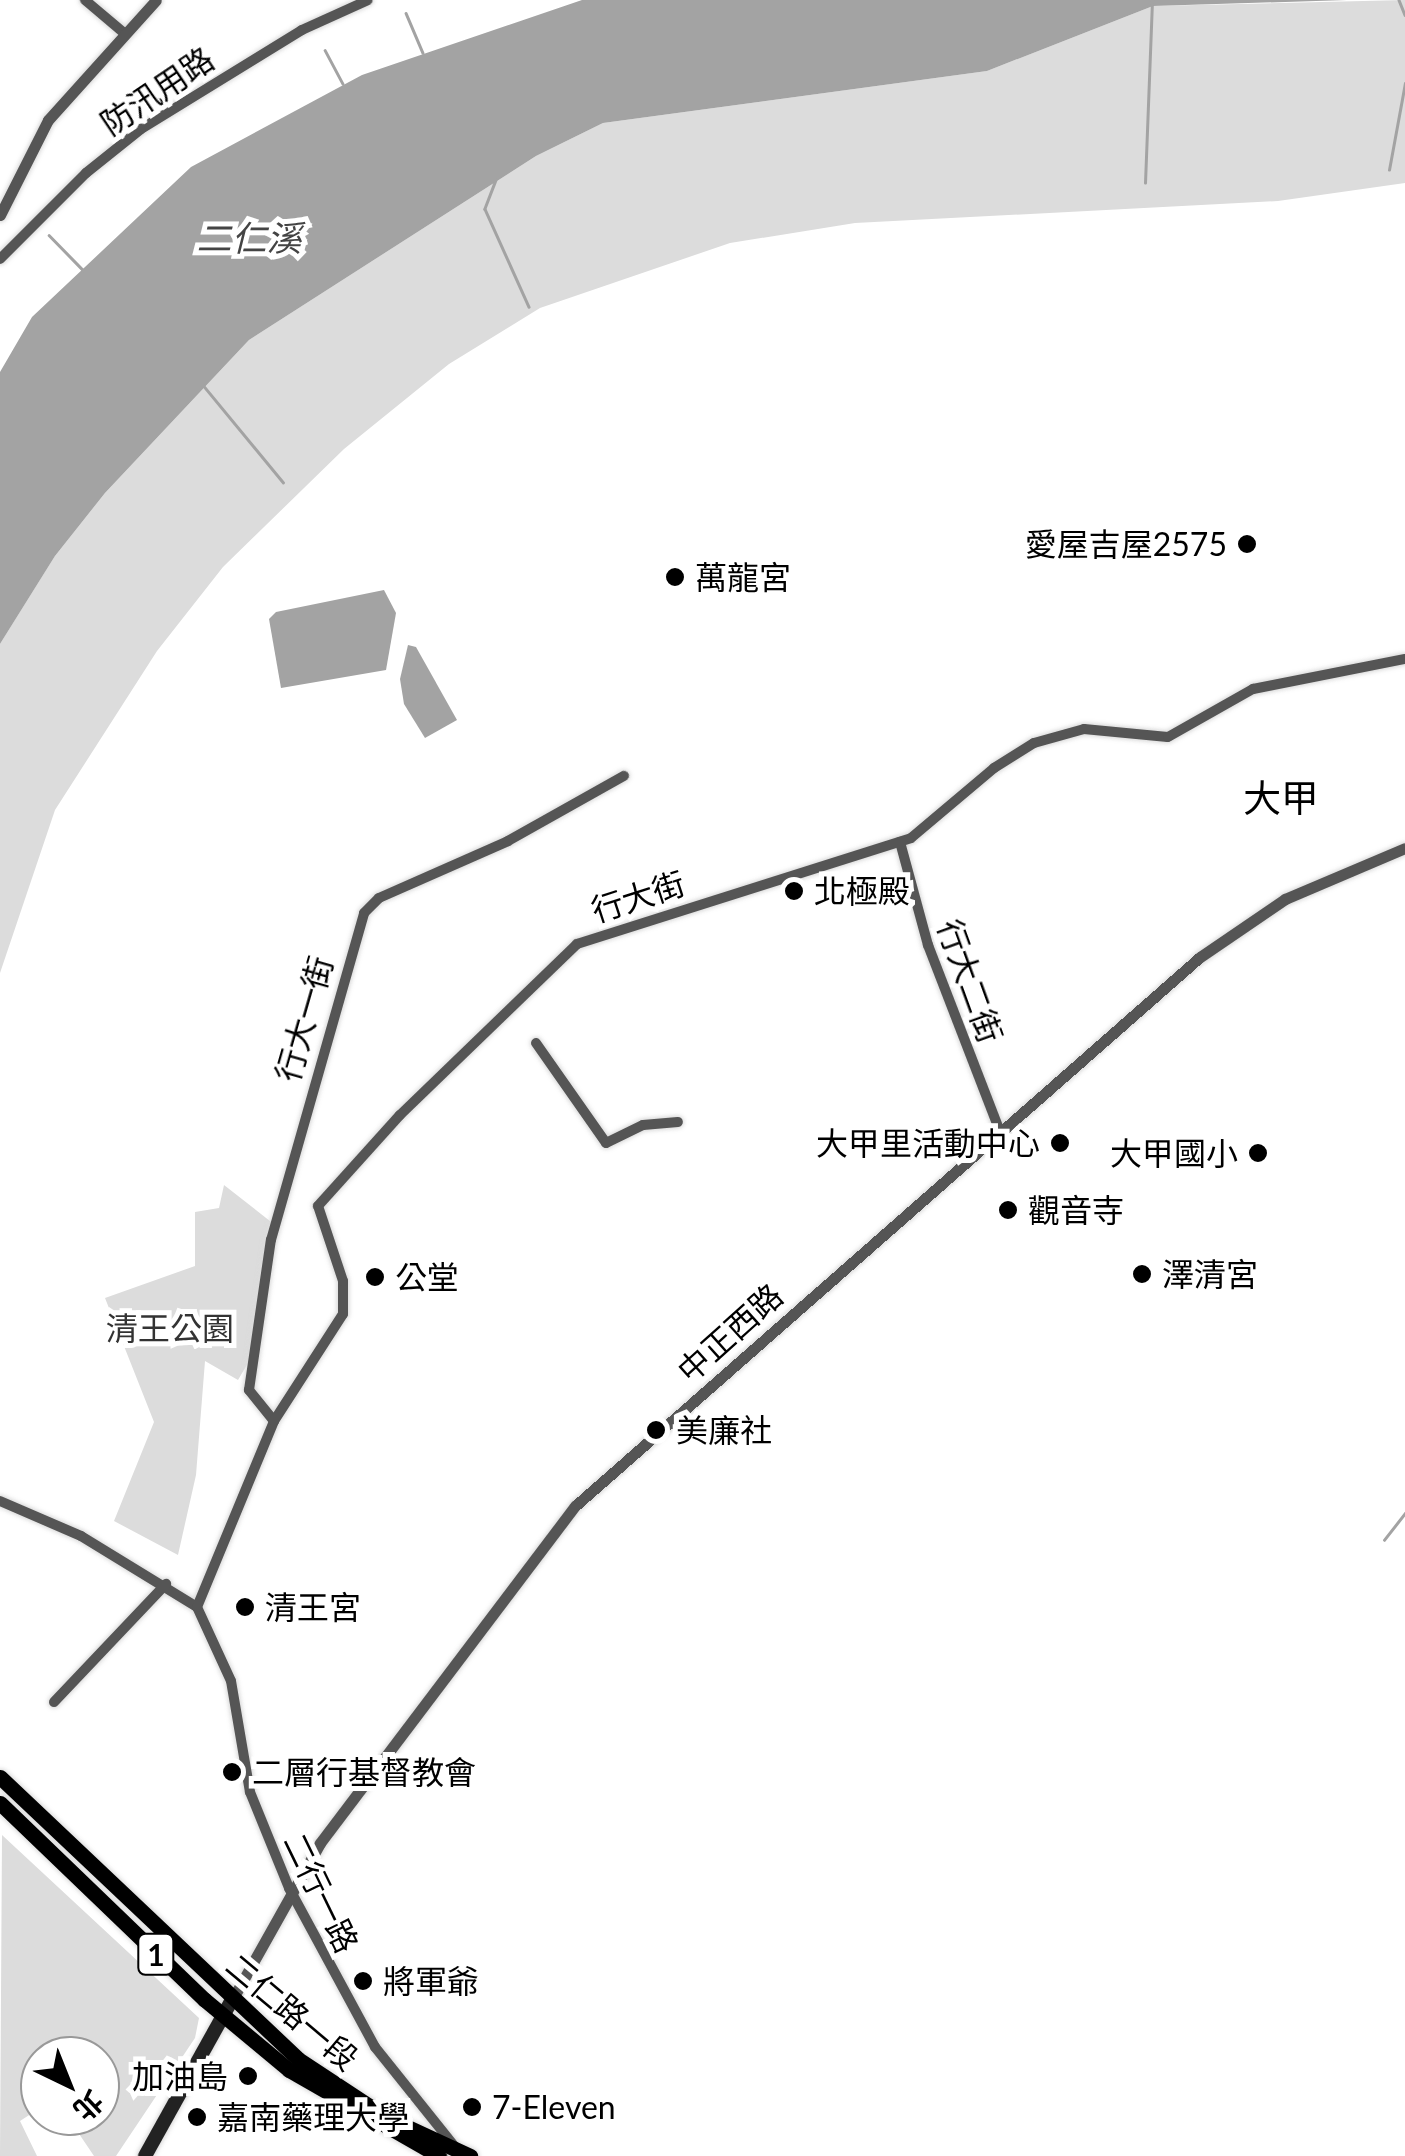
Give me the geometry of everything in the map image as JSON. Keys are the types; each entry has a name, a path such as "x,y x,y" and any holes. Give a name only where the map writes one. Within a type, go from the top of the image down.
{"main road":[{"name":"二仁路一段","path":"0,1777 228,2008 336,2087 463,2155"},
{"name":"二仁路一段","path":"0,1803 89,1891 327,2097 440,2156"},
{"path":"145,2156 228,2008"}],"street":[{"path":"84,0 124,33"},
{"path":"0,215 48,120 156,0"},
{"name":"防汛用路","path":"0,259 86,173 141,128 302,30 368,0"},
{"name":"行大街","path":"197,1608 274,1421 343,1314 343,1281 318,1206 400,1115 577,944 900,842 1034,743 1084,730 1168,737 1253,689 1405,659"},
{"name":"行大一街","path":"274,1421 249,1390 271,1240 364,913 379,898 508,841 624,776"},
{"name":"行大二街","path":"900,842 928,945 1000,1132"},
{"name":"中正西路","path":"228,2008 289,1888 557,1525 1000,1132 1244,924 1310,886 1405,848"},
{"path":"536,1044 606,1143 643,1125 678,1122"},
{"name":"二行一路","path":"0,1501 166,1584 197,1608 231,1681 250,1792 289,1888 375,2047 463,2155"},
{"path":"54,1702 166,1584"}],"green space":[{"path":"1405,0 1405,183 1278,201 855,223 730,243 540,308 449,364 344,449 223,567 157,651 55,810 0,973 0,644 55,556 105,493 249,340 536,156 603,123 987,71 1153,6"},
{"name":"清王公園","path":"224,1185 275,1225 254,1353 238,1380 205,1361 196,1475 178,1555 114,1521 154,1422 105,1298 195,1266 195,1212 219,1208"},
{"path":"2,1835 199,2018 195,2038 116,2156 94,2156 80,2136 120,2136 120,2036 20,2036 20,2136 27,2136 37,2156 0,2156"}],"water":[{"name":"二仁溪","path":"582,0 1347,0 1153,6 987,71 603,123 536,156 249,340 105,493 55,556 0,644 0,372 32,317 191,167 362,75"},
{"path":"384,590 396,613 386,670 281,688 269,619 276,612"},
{"path":"408,645 416,647 457,720 425,738 404,704 400,679"}],"waterway":[{"path":"1145,183 1152,0"},
{"path":"1399,0 1405,15"},
{"path":"406,13 423,53"},
{"path":"325,50 343,84"},
{"path":"1389,170 1405,83"},
{"path":"496,180 485,209 529,307"},
{"path":"49,235 83,270"},
{"path":"203,385 283,482"},
{"path":"1384,1540 1405,1513"}],"place":[{"name":"愛屋吉屋2575","path":"1247,544"},
{"name":"萬龍宮","path":"675,577"},
{"name":"北極殿","path":"794,891"},
{"name":"大甲里活動中心","path":"1060,1143"},
{"name":"大甲國小","path":"1258,1153"},
{"name":"觀音寺","path":"1008,1210"},
{"name":"澤清宮","path":"1142,1274"},
{"name":"公堂","path":"375,1277"},
{"name":"美廉社","path":"656,1430"},
{"name":"清王宮","path":"245,1607"},
{"name":"二層行基督教會","path":"232,1772"},
{"name":"將軍爺","path":"363,1981"},
{"name":"加油島","path":"248,2076"},
{"name":"7-Eleven","path":"472,2107"},
{"name":"嘉南藥理大學","path":"197,2117"}],"district":[{"name":"大甲","path":"1281,798"}]}
